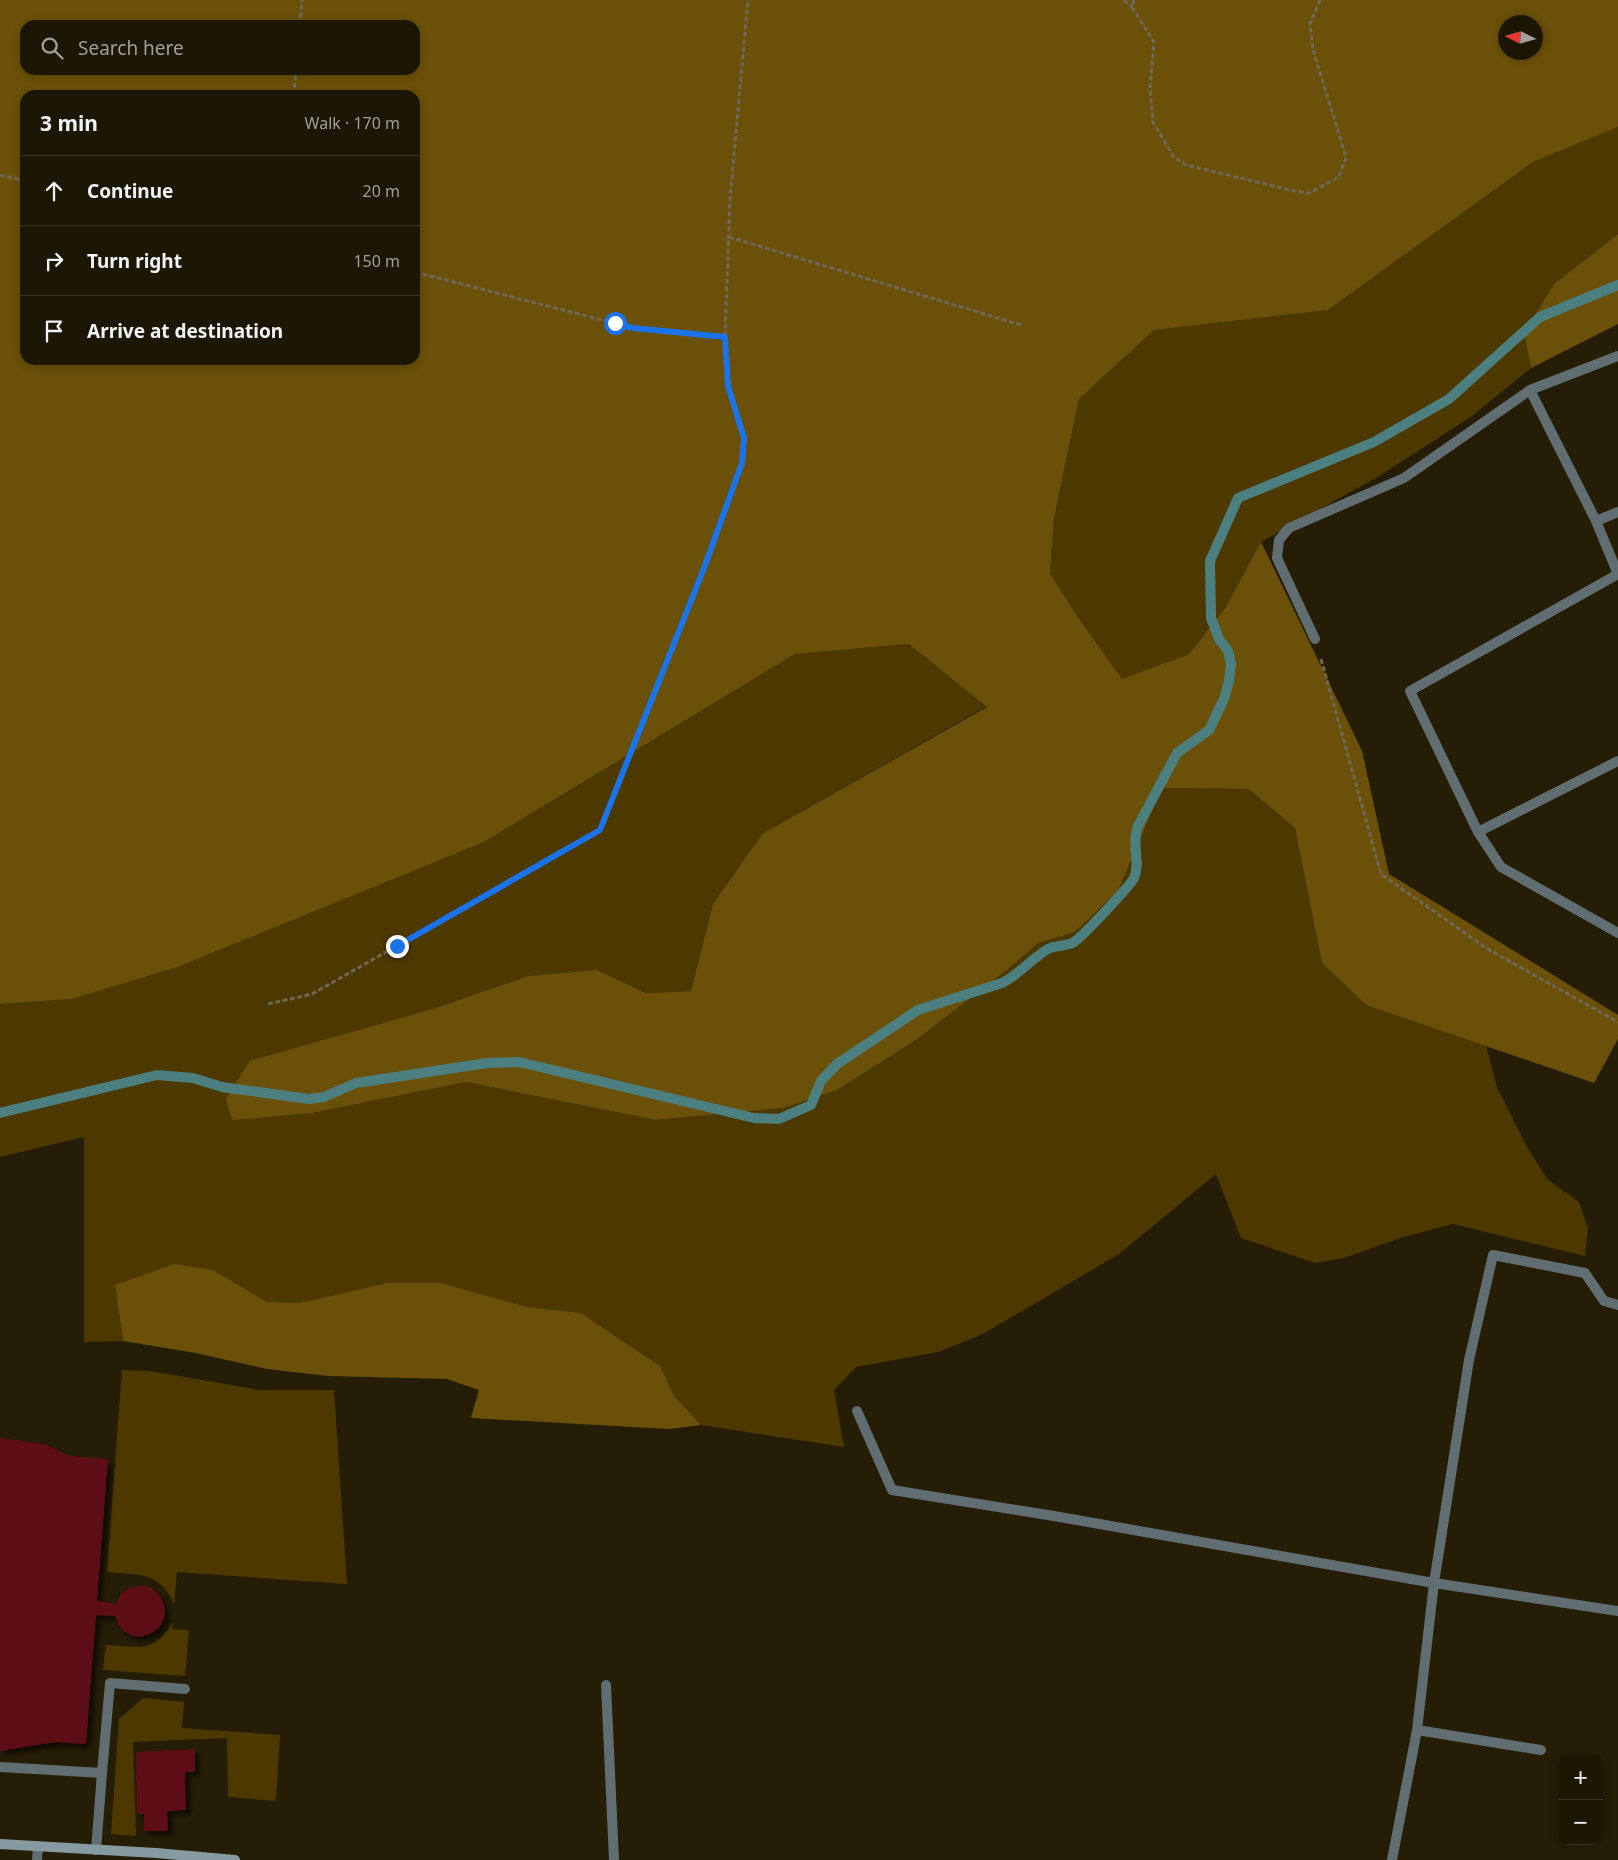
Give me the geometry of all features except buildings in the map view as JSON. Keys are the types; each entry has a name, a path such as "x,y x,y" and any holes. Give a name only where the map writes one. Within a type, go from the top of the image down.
{"street":[{"path":"1316,640 1277,558 1279,540 1289,528 1404,478 1530,390 1618,356"},
{"path":"1530,390 1596,521 1618,574 1410,691 1478,832 1501,867 1618,933"},
{"path":"1596,521 1618,512"},
{"path":"1478,832 1618,761"},
{"path":"1392,1860 1417,1730 1434,1582 1469,1360 1493,1255 1585,1273 1604,1301 1618,1305"},
{"path":"857,1411 892,1490 1434,1582 1618,1611"},
{"path":"96,1850 110,1683 185,1689"},
{"path":"606,1685 614,1860"},
{"path":"1417,1730 1540,1750"},
{"path":"0,1767 102,1773"},
{"path":"0,1844 235,1860"},
{"path":"37,1860 38,1847"}],"path":[{"path":"300,20 302,0"},
{"path":"268,1004 312,994 600,830 704,568 742,463 744,438 728,386 725,337 730,198 748,0"},
{"path":"1124,0 1132,6 1154,42 1150,89 1153,122 1174,158 1186,165 1309,193 1338,177 1346,158 1313,50 1310,24 1320,0"},
{"path":"1132,6 1134,0"},
{"path":"294,90 296,75"},
{"path":"0,175 20,180"},
{"path":"729,237 1021,325"},
{"path":"420,273 633,328 725,337"},
{"path":"1316,640 1381,874 1486,948 1618,1022"}],"shaded area":[{"path":"0,0 1618,0 1618,127 1533,162 1328,310 1154,330 1079,399 1054,518 1050,573 1075,613 1122,679 1189,654 1224,610 1261,542 1362,751 1389,874 1618,1015 1618,1039 1594,1083 1366,1005 1322,963 1295,828 1249,789 1162,788 1118,891 1075,932 1038,943 1007,970 916,1040 837,1090 783,1108 656,1120 466,1082 312,1113 232,1120 226,1098 250,1061 433,1009 528,976 597,970 646,993 691,991 713,904 762,834 987,707 909,644 795,654 484,842 177,967 71,999 0,1004"},
{"path":"1618,127 1618,234 1554,284 1524,333 1531,368 1472,416 1381,475 1261,542 1224,610 1189,654 1122,679 1075,613 1050,573 1054,518 1079,399 1154,330 1328,310 1533,162"},
{"path":"1618,234 1618,324 1531,368 1524,333 1554,284"},
{"path":"909,644 987,706 762,834 713,904 691,991 646,993 597,970 528,976 433,1009 312,1113 466,1082 656,1120 783,1108 837,1090 916,1040 1007,970 1038,943 1075,932 1118,891 1162,788 1249,789 1295,828 1322,963 1366,1005 1486,1046 1497,1087 1527,1147 1547,1179 1579,1202 1588,1228 1585,1256 1453,1224 1403,1237 1344,1258 1315,1263 1241,1238 1216,1174 1119,1254 981,1335 938,1352 856,1367 834,1390 844,1447 701,1425 674,1396 660,1366 581,1313 527,1307 441,1283 387,1283 299,1303 267,1302 213,1270 115,1285 123,1341 84,1342 84,1137 0,1157 0,1004 71,999 342,899 484,842 795,654"},
{"path":"175,1264 213,1270 267,1302 299,1303 387,1283 441,1283 527,1307 581,1313 660,1366 674,1396 701,1425 669,1429 471,1418 479,1390 447,1379 328,1376 267,1369 196,1353 123,1341 115,1285"},
{"path":"122,1370 150,1371 260,1390 334,1390 347,1584 177,1572 174,1605 169,1594 155,1580 138,1575 107,1572"},
{"path":"173,1622 172,1629 189,1630 185,1676 103,1670 106,1645 136,1647 152,1644 166,1632"},
{"path":"143,1698 184,1702 182,1728 280,1735 276,1801 228,1797 227,1738 133,1742 136,1836 111,1834 119,1719"}],"waterway":[{"path":"0,1113 157,1075 193,1078 222,1087 309,1099 324,1097 356,1083 487,1063 519,1062 754,1118 779,1119 811,1105 821,1081 837,1064 918,1010 1002,983 1048,949 1074,942 1131,883 1137,866 1135,840 1138,826 1177,753 1209,730 1224,699 1231,664 1228,651 1219,639 1211,618 1210,561 1238,498 1374,442 1449,399 1540,317 1618,285"}],"route":[{"path":"397,946 600,830 704,568 742,463 744,438 728,386 725,337 633,328 615,323"}]}
